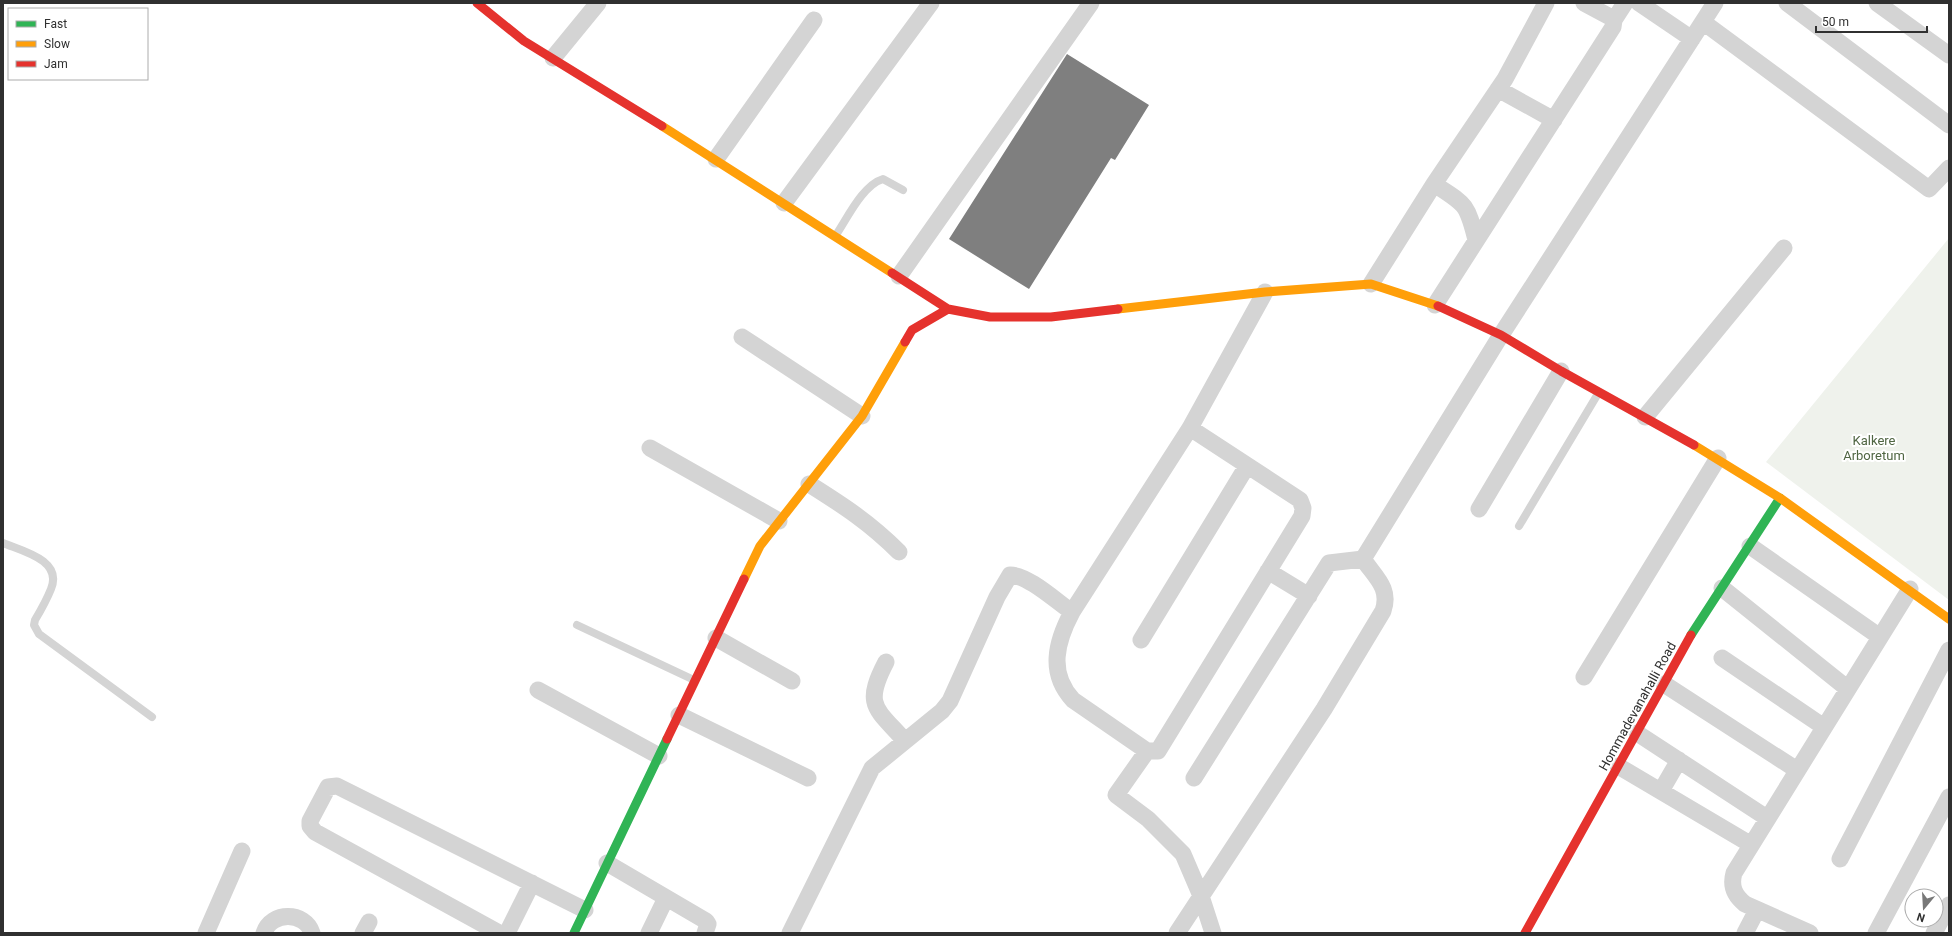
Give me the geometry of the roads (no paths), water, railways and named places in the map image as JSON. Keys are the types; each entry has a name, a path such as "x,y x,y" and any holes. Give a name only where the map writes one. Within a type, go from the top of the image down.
{"main road":[{"path":"477,3 524,40 716,158 948,309 990,317 1051,317 1264,292 1371,284 1435,305 1501,335 1561,371 1718,458 1780,498 1910,589 1949,619"},
{"path":"574,933 760,546 862,416 912,330 948,309"},
{"name":"Hommadevanahalli Road","path":"1526,933 1689,638 1780,498"}],"street":[{"path":"553,58 598,3"},
{"path":"784,203 931,3"},
{"path":"899,276 1091,3"},
{"path":"1371,284 1434,184 1498,88 1546,3"},
{"path":"1584,3 1614,20"},
{"path":"1435,305 1613,27 1614,20 1625,3"},
{"path":"1638,3 1692,39"},
{"path":"1363,559 1501,335 1715,3"},
{"path":"1787,3 1949,125"},
{"path":"1877,3 1949,56"},
{"path":"716,158 814,20"},
{"path":"1703,22 1929,189 1949,168"},
{"path":"1498,88 1554,120"},
{"path":"1434,184 1460,202 1467,209 1476,240"},
{"path":"1645,417 1784,248"},
{"path":"1190,428 1300,500 1303,508 1302,516 1158,751 1147,751 1073,700 1064,690 1060,682 1057,660 1064,628 1072,612 1190,428 1264,292"},
{"path":"742,337 862,416"},
{"path":"1479,509 1561,371"},
{"path":"650,448 779,522"},
{"path":"1584,677 1718,458"},
{"path":"1142,640 1247,466"},
{"path":"809,484 858,515 876,529 899,552"},
{"path":"1750,546 1880,637"},
{"path":"1194,778 1329,563 1363,559"},
{"path":"1177,933 1324,709 1383,610 1386,600 1385,590 1363,559"},
{"path":"1268,571 1309,596"},
{"path":"790,933 872,768 942,711 950,701 997,597 1010,575 1017,575 1028,581 1072,612"},
{"path":"1722,588 1848,689"},
{"path":"1810,933 1757,910 1738,899 1734,891 1732,881 1737,866 1750,844 1910,589"},
{"path":"716,638 792,681"},
{"path":"1840,859 1949,650"},
{"path":"1722,658 1824,727"},
{"path":"886,662 879,675 873,698 878,711 905,741"},
{"path":"1664,684 1797,770"},
{"path":"538,690 660,756"},
{"path":"679,715 808,778"},
{"path":"1637,733 1767,818"},
{"path":"1147,751 1116,795 1148,819 1183,854 1201,896 1214,933"},
{"path":"1662,792 1678,760"},
{"path":"1618,766 1750,844"},
{"path":"499,933 315,832 310,826 310,821 328,787 337,786 585,910"},
{"path":"1876,933 1949,797"},
{"path":"206,933 242,852"},
{"path":"607,863 706,920 708,924 705,933"},
{"path":"507,933 532,883"},
{"path":"649,933 666,898"},
{"path":"1934,933 1949,905"},
{"path":"1745,933 1757,910"},
{"path":"264,933 271,922 281,916 294,916 302,920 311,928 312,933"}],"lane":[{"path":"835,235 864,193 875,182 884,179 903,190"},
{"path":"1519,526 1599,392"},
{"path":"4,546 40,558 47,564 51,571 53,581 52,588 35,620 34,625 39,634 152,717"},
{"path":"577,624 696,680"}],"park label":[{"name":"Kalkere Arboretum","path":"1874,448"}]}
